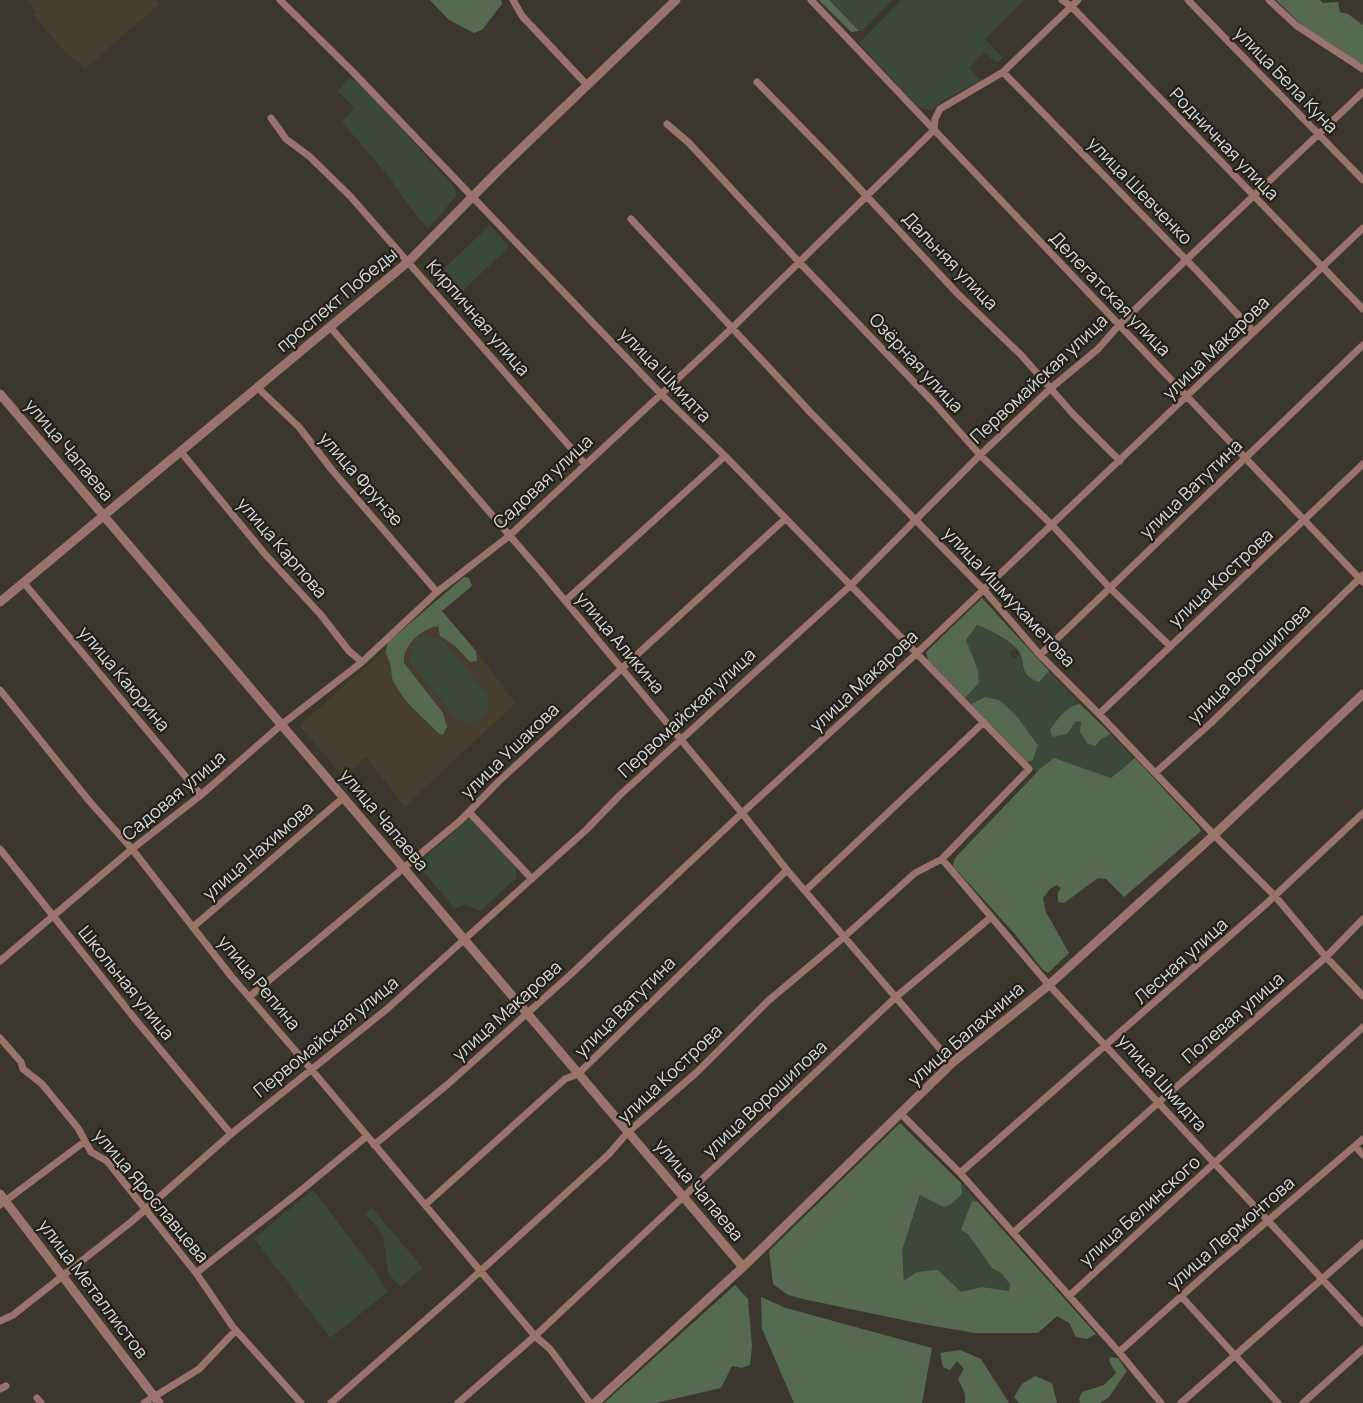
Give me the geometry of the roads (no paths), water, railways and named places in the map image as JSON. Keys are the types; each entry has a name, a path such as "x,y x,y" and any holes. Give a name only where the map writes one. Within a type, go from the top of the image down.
{"street":[{"name":"улица Шмидта","path":"280,0 474,196 661,394 725,456 1029,770"},
{"path":"513,0 522,16 587,85"},
{"name":"проспект Победы","path":"0,602 409,261 676,0"},
{"name":"Делегатская улица","path":"811,0 1244,458 1362,578"},
{"name":"Родничная улица","path":"1062,0 1071,6 1363,309"},
{"name":"Садовая улица","path":"0,961 132,849 201,795 280,725 362,662 437,592 509,536 800,263 934,130 940,109 1003,72 1078,0"},
{"name":"улица Бела Куна","path":"1188,0 1363,180"},
{"path":"1269,0 1297,26 1363,69"},
{"name":"улица Шевченко","path":"1003,72 1254,332"},
{"name":"Дальняя улица","path":"757,82 957,293 1022,356 1073,414 1120,461"},
{"name":"Первомайская улица","path":"0,1321 13,1315 145,1209 231,1134 387,1009 850,585 980,455 1051,388 1098,349 1119,325 1186,260 1363,92"},
{"name":"Кирпичная улица","path":"272,118 286,139 309,156 350,196 409,261 585,464"},
{"name":"Озёрная улица","path":"667,123 689,143 934,403 980,455 1170,646"},
{"name":"улица Ишмухаметова","path":"631,219 811,414 984,590 1040,655 1275,896 1326,957 1363,996"},
{"name":"улица Макарова","path":"374,1145 527,1014 917,653 1363,228"},
{"name":"улица Аликина","path":"331,328 565,601 787,870 952,1063"},
{"name":"улица Ватутина","path":"1040,655 1363,345"},
{"name":"улица Фрунзе","path":"258,388 299,427 332,470 437,592"},
{"name":"улица Чапаева","path":"0,394 743,1267"},
{"name":"улица Карпова","path":"181,452 264,553 321,615 349,651 362,662"},
{"path":"565,601 725,456"},
{"name":"улица Кострова","path":"1099,714 1363,464"},
{"name":"улица Ушакова","path":"249,997 469,812 499,781 785,519"},
{"name":"улица Ворошилова","path":"1155,773 1211,723 1362,578"},
{"name":"улица Каюрина","path":"24,583 201,795"},
{"name":"улица Репина","path":"0,690 83,794 132,849 249,997 535,1336 550,1349 590,1403"},
{"name":"улица Балахнина","path":"595,1403 743,1267 952,1063 1049,985 1214,836 1363,694"},
{"path":"805,891 984,722"},
{"name":"улица Кострова","path":"331,1403 609,1154 628,1132 697,1072 768,1001 915,873 942,859 1029,770"},
{"name":"улица Нахимова","path":"193,927 343,798"},
{"path":"469,812 531,879"},
{"name":"Лесная улица","path":"960,1173 1275,896 1363,813"},
{"name":"Школьная улица","path":"0,849 135,1019 231,1134"},
{"name":"улица Шмидта","path":"942,859 1049,985 1363,1323"},
{"name":"улица Ватутина","path":"425,1205 566,1079 578,1074 787,870"},
{"name":"улица Ворошилова","path":"458,1403 535,1336 896,997 990,918"},
{"name":"Полевая улица","path":"1013,1233 1326,957 1363,919"},
{"name":"улица Белинского","path":"1069,1296 1363,1027"},
{"name":"улица Ярославцева","path":"0,1038 21,1062 24,1069 42,1084 78,1128 91,1152 107,1161 196,1273 236,1330 301,1403"},
{"path":"901,1114 960,1173 1119,1352 1161,1403"},
{"path":"196,1273 367,1136"},
{"name":"улица Лермонтова","path":"1119,1352 1363,1139"},
{"path":"2,1200 84,1142"},
{"path":"1355,1146 1363,1155"},
{"name":"улица Металлистов","path":"2,1200 157,1400"},
{"path":"1181,1403 1363,1243"},
{"path":"1181,1296 1278,1403"},
{"path":"144,1403 157,1400 199,1370 236,1330"},
{"path":"1303,1403 1363,1349"}]}
